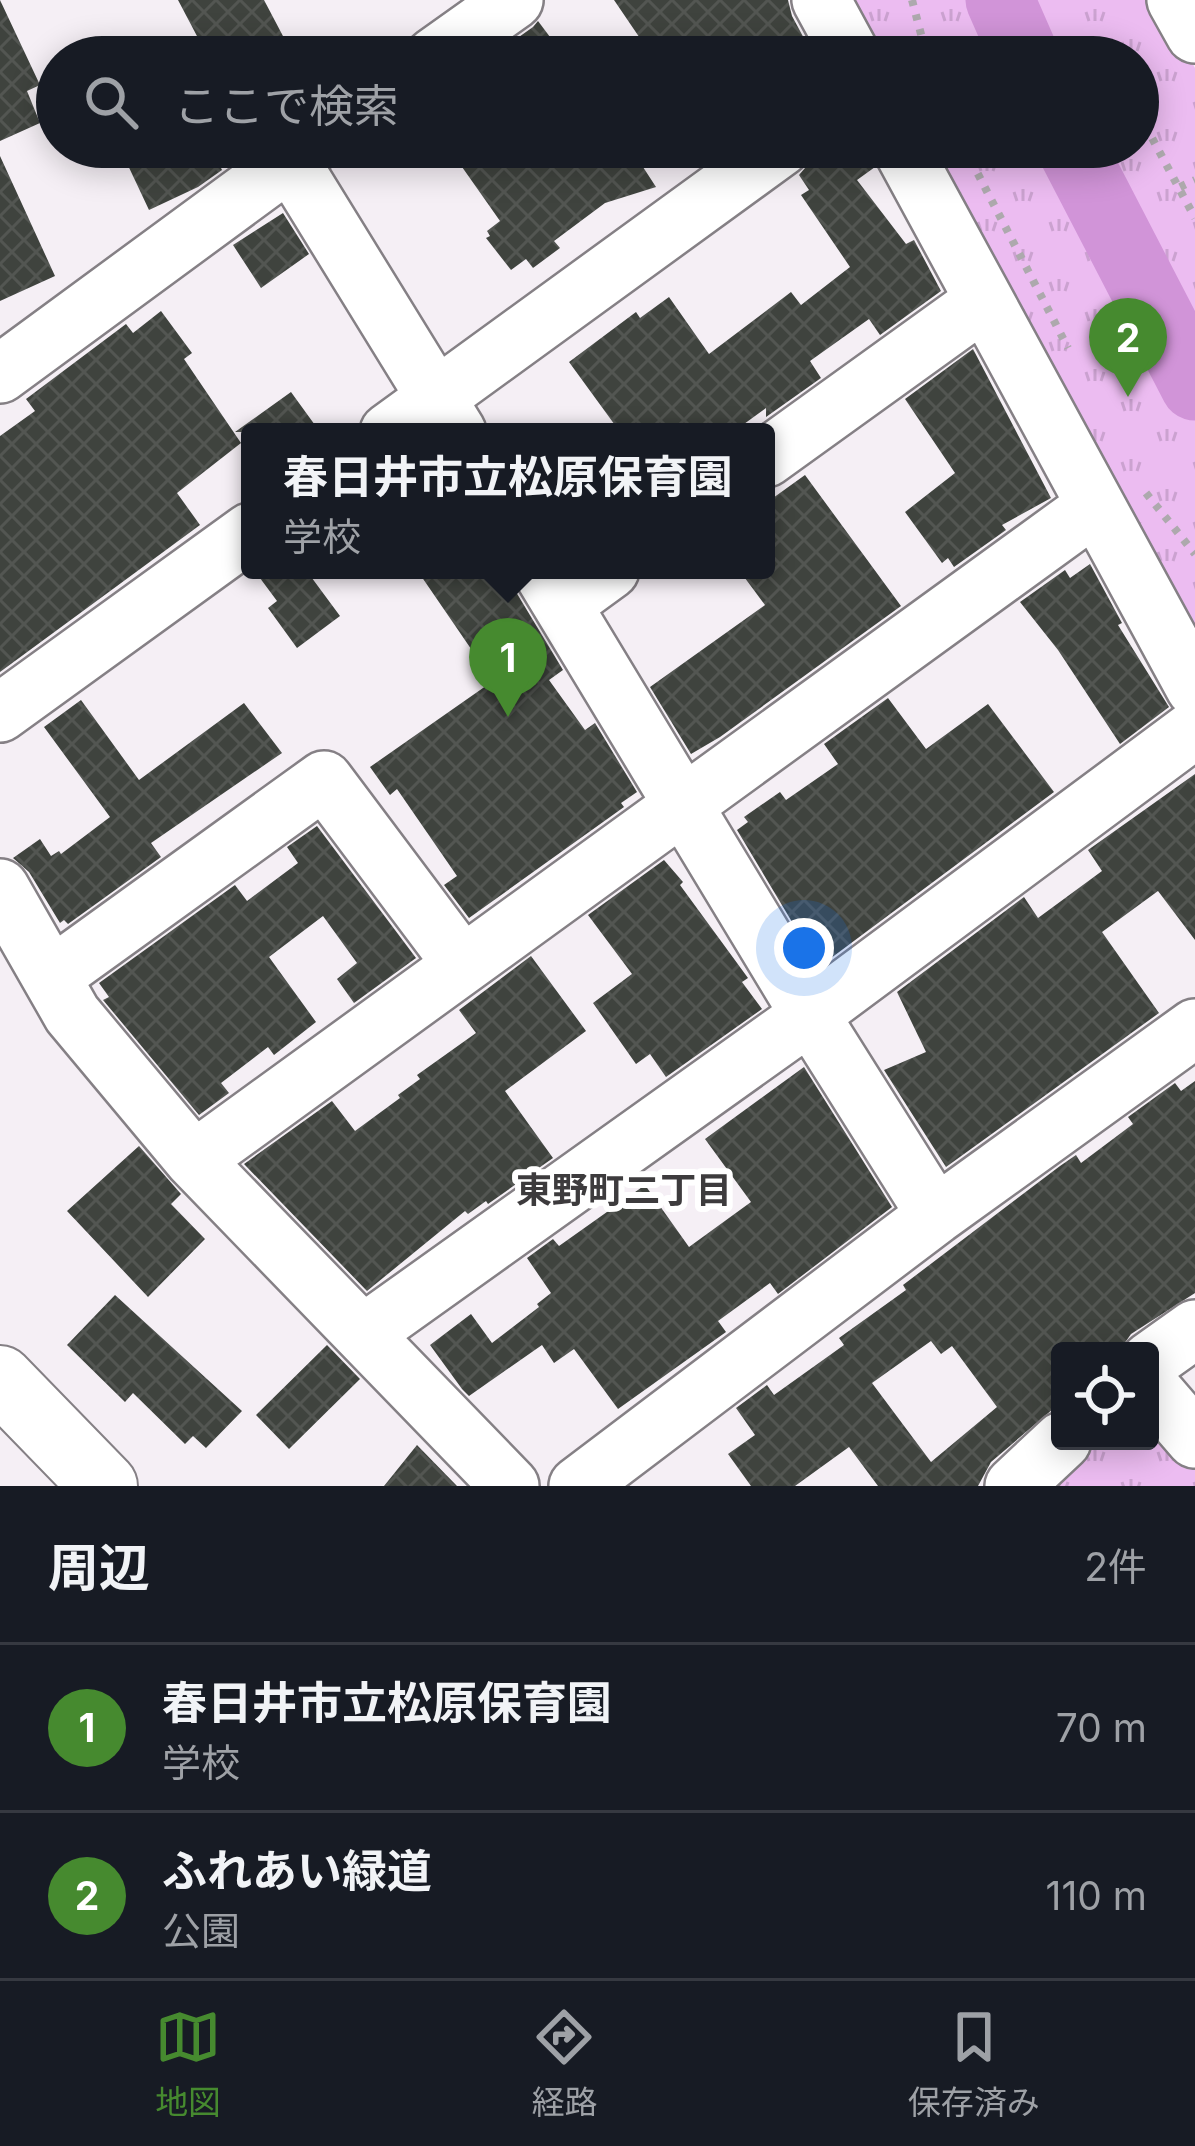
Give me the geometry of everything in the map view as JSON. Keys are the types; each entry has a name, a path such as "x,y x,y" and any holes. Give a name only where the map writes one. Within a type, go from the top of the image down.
{"main road":[{"path":"0,1379 104,1486"}],"street":[{"path":"821,0 841,36"},
{"path":"1176,0 1195,34"},
{"path":"456,36 485,8"},
{"path":"0,374 281,168"},
{"path":"308,168 446,415 755,168"},
{"path":"912,168 984,301 1117,497 1195,688"},
{"path":"775,452 984,301"},
{"path":"194,1160 1117,497"},
{"path":"0,712 241,538"},
{"path":"552,587 936,1215"},
{"path":"363,1334 810,1015 1195,729"},
{"path":"51,977 324,780 462,964"},
{"path":"0,888 72,1014 194,1160 510,1486"},
{"path":"578,1486 936,1215 1195,1028"},
{"path":"1159,1354 1195,1329"},
{"path":"1159,1397 1195,1439"},
{"path":"1014,1486 1052,1450"}],"path":[{"path":"912,0 921,36"},
{"path":"1159,150 1195,218"},
{"path":"975,168 1077,366"},
{"path":"1180,187 1195,180"},
{"path":"1117,497 1195,554"}],"green space":[{"path":"848,0 1159,0 1195,68 1195,646 938,168 1159,168 1159,36 868,36"},
{"path":"1159,1421 1195,1464 1195,1486 1033,1486 1069,1450 1159,1450"}],"building":[{"path":"0,0 36,76 36,87 27,91 36,125 0,141"},
{"path":"178,0 264,0 283,36 197,36"},
{"path":"614,0 788,0 803,36 638,36"},
{"path":"538,21 549,36 520,36"},
{"path":"0,156 55,276 0,301"},
{"path":"129,168 221,168 198,187 149,210"},
{"path":"463,168 644,168 656,187 605,203 554,241 560,248 533,268 526,259 511,270 486,238 490,236 487,231 500,221"},
{"path":"805,168 874,168 857,180 906,244 914,240 941,291 880,335 869,319 810,361 821,378 766,417 766,408 745,423 613,423 569,362 636,312 640,318 669,297 709,354 791,292 801,305 850,267 801,195 809,190 799,175"},
{"path":"283,213 309,254 261,288 233,245"},
{"path":"161,311 192,353 184,359 241,443 177,493 200,525 0,672 0,436 35,411 26,399 126,324 133,333"},
{"path":"973,349 1051,498 1002,525 1006,530 954,567 948,558 942,563 905,512 955,473 905,399"},
{"path":"291,392 313,423 248,423"},
{"path":"805,475 901,606 691,754 650,687 765,605 746,579 775,579 775,497"},
{"path":"1090,564 1122,623 1118,625 1169,707 1120,744 1020,602 1065,570 1070,578"},
{"path":"261,579 313,579 340,616 297,648 268,608 277,601"},
{"path":"423,579 511,579 563,670 549,680 585,730 595,723 637,792 621,803 624,807 469,918 444,885 457,876 397,789 390,795 370,767 493,681"},
{"path":"888,698 926,749 988,704 1054,792 819,967 737,830 748,822 744,817 780,792 786,800 838,764 824,744"},
{"path":"81,700 139,780 244,703 282,753 151,843 161,857 68,924 60,923 29,872 13,858 40,839 51,856 61,854 110,817 44,727"},
{"path":"1195,774 1195,940 1158,891 1102,932 1159,1013 946,1167 884,1070 926,1052 897,992 1024,897 1038,918 1102,871 1088,850"},
{"path":"317,826 416,958 354,1003 337,979 357,963 323,916 269,957 316,1022 274,1055 268,1047 221,1083 229,1093 199,1115 103,1000 109,997 99,983 235,885 247,901 298,863 287,847"},
{"path":"664,860 748,978 742,982 762,1009 666,1077 650,1054 636,1064 593,1003 632,974 588,915"},
{"path":"531,956 586,1031 505,1091 553,1158 488,1204 468,1214 465,1211 367,1291 244,1164 332,1101 355,1131 400,1098 420,1079 417,1075 476,1033 459,1010"},
{"path":"804,1067 892,1207 778,1294 770,1283 718,1321 726,1332 618,1409 574,1349 554,1363 542,1345 469,1396 462,1389 430,1345 471,1314 492,1343 539,1307 551,1293 527,1258 553,1239 559,1246 645,1185 689,1247 751,1202 705,1139"},
{"path":"1195,1081 1195,1293 1125,1342 1051,1342 1051,1411 991,1462 978,1486 878,1486 849,1447 795,1486 751,1486 728,1454 755,1435 736,1408 767,1385 774,1395 844,1345 839,1338 906,1290 903,1285 1076,1155 1081,1163 1133,1124 1128,1117 1175,1083 1181,1091","holes":["931,1341 941,1354 952,1346 997,1407 931,1462 872,1383"]},
{"path":"139,1146 181,1194 171,1204 205,1239 148,1297 67,1211"},
{"path":"115,1295 242,1411 206,1448 193,1436 185,1444 133,1393 125,1402 67,1345"},
{"path":"327,1345 360,1379 289,1449 256,1415"},
{"path":"417,1445 457,1486 384,1486"}],"waterway":[{"path":"1000,0 1016,36"},
{"path":"1082,168 1195,386"}],"place":[{"name":"ふれあい緑道","path":"1128,397"},
{"name":"春日井市立松原保育園","path":"508,717"}],"district":[{"name":"東野町二丁目","path":"624,1190"}]}
